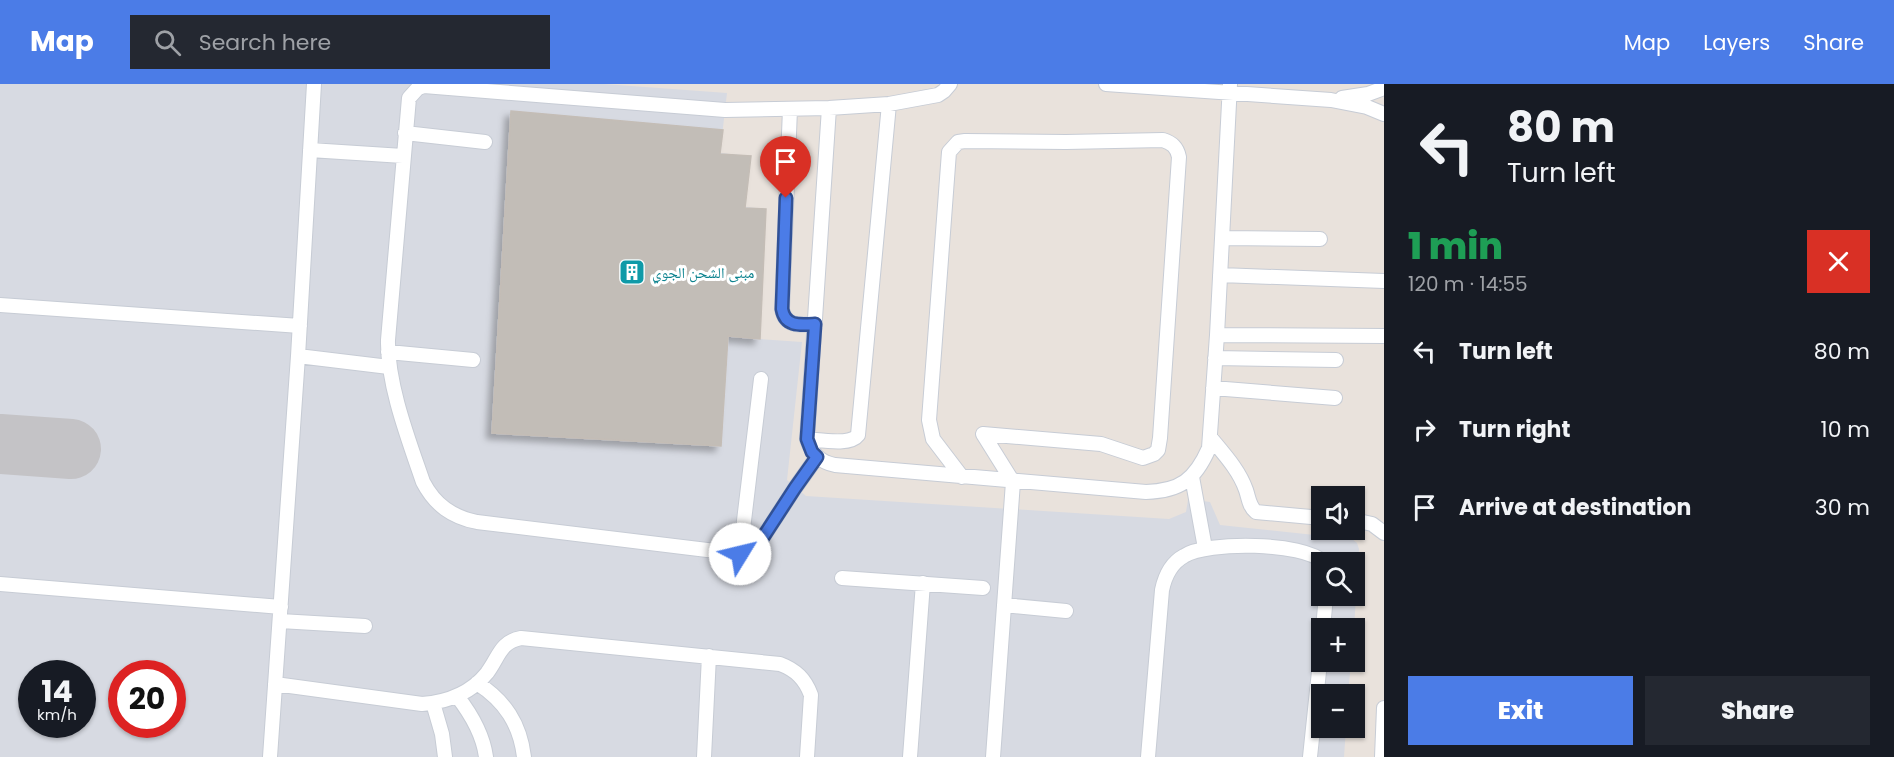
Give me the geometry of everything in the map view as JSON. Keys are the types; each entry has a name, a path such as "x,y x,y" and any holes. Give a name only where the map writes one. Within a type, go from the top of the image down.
{"lane":[{"path":"270,757 300,326 314,84"},
{"path":"817,457 758,545 753,550 740,554 477,522 455,516 436,502 423,482 389,367 388,352 409,98 418,88 424,86 725,110 829,108 889,104 938,95 950,84"},
{"path":"1106,84 1229,88 1332,100 1367,107 1384,114"},
{"path":"829,108 807,439 812,452 822,461 836,465 1013,482 1162,492 1178,487 1192,477 1202,464 1209,448 1229,88"},
{"path":"1332,100 1368,94 1384,88"},
{"path":"807,439 850,441 856,439 858,435 889,104"},
{"path":"790,109 782,309 784,318 792,324 815,324"},
{"path":"405,133 485,142"},
{"path":"962,477 933,439 929,420 947,159 953,146 965,141 1163,140 1174,145 1178,151 1179,163 1160,444 1154,454 1143,459 1101,444 984,434 1013,482 993,757"},
{"path":"310,150 403,156"},
{"path":"1222,238 1320,239"},
{"path":"1220,275 1384,280"},
{"path":"0,304 300,326"},
{"path":"1217,335 1384,336"},
{"path":"388,352 473,360"},
{"path":"298,356 389,367"},
{"path":"1215,358 1336,360"},
{"path":"740,554 761,379"},
{"path":"1213,388 1335,398"},
{"path":"1210,437 1235,469 1247,492 1250,505 1256,513 1311,517"},
{"path":"1192,477 1205,548"},
{"path":"1365,522 1372,524 1384,533"},
{"path":"1148,757 1164,582 1176,561 1190,552 1205,548 1251,546 1311,554"},
{"path":"842,578 984,588"},
{"path":"0,584 280,614 365,626"},
{"path":"910,757 923,584"},
{"path":"1004,604 1066,611"},
{"path":"275,684 422,704 433,703 457,696 477,683 492,665 504,645 513,639 521,638 780,663 797,672 808,686 811,695 807,757"},
{"path":"704,757 709,656"},
{"path":"1310,757 1319,672"},
{"path":"477,683 501,701 510,713 519,734 524,757"},
{"path":"457,696 474,721 486,757"},
{"path":"433,703 442,734 445,757"},
{"path":"1382,757 1384,708"}],"shaded area":[{"path":"0,84 604,84 727,93 720,153 751,156 745,207 766,209 760,339 802,342 787,480 806,496 1169,519 1186,512 1188,500 1196,500 1210,502 1220,525 1311,535 1311,540 1353,540 1357,543 1359,552 1311,552 1311,606 1355,606 1355,618 1311,618 1311,672 1350,672 1349,684 1311,684 1311,738 1345,738 1344,757 0,757"}],"building":[{"name":"مبنى الشحن الجوي","path":"511,111 723,130 720,154 751,156 745,208 766,209 760,339 728,336 721,446 492,433"}],"taxiway":[{"path":"0,444 71,449"}],"place":[{"name":"مبنى الشحن الجوي","path":"632,272"}],"route":[{"path":"740,554 753,550 758,545 817,457 812,452 807,439 815,324 792,324 782,314 786,198"}]}
